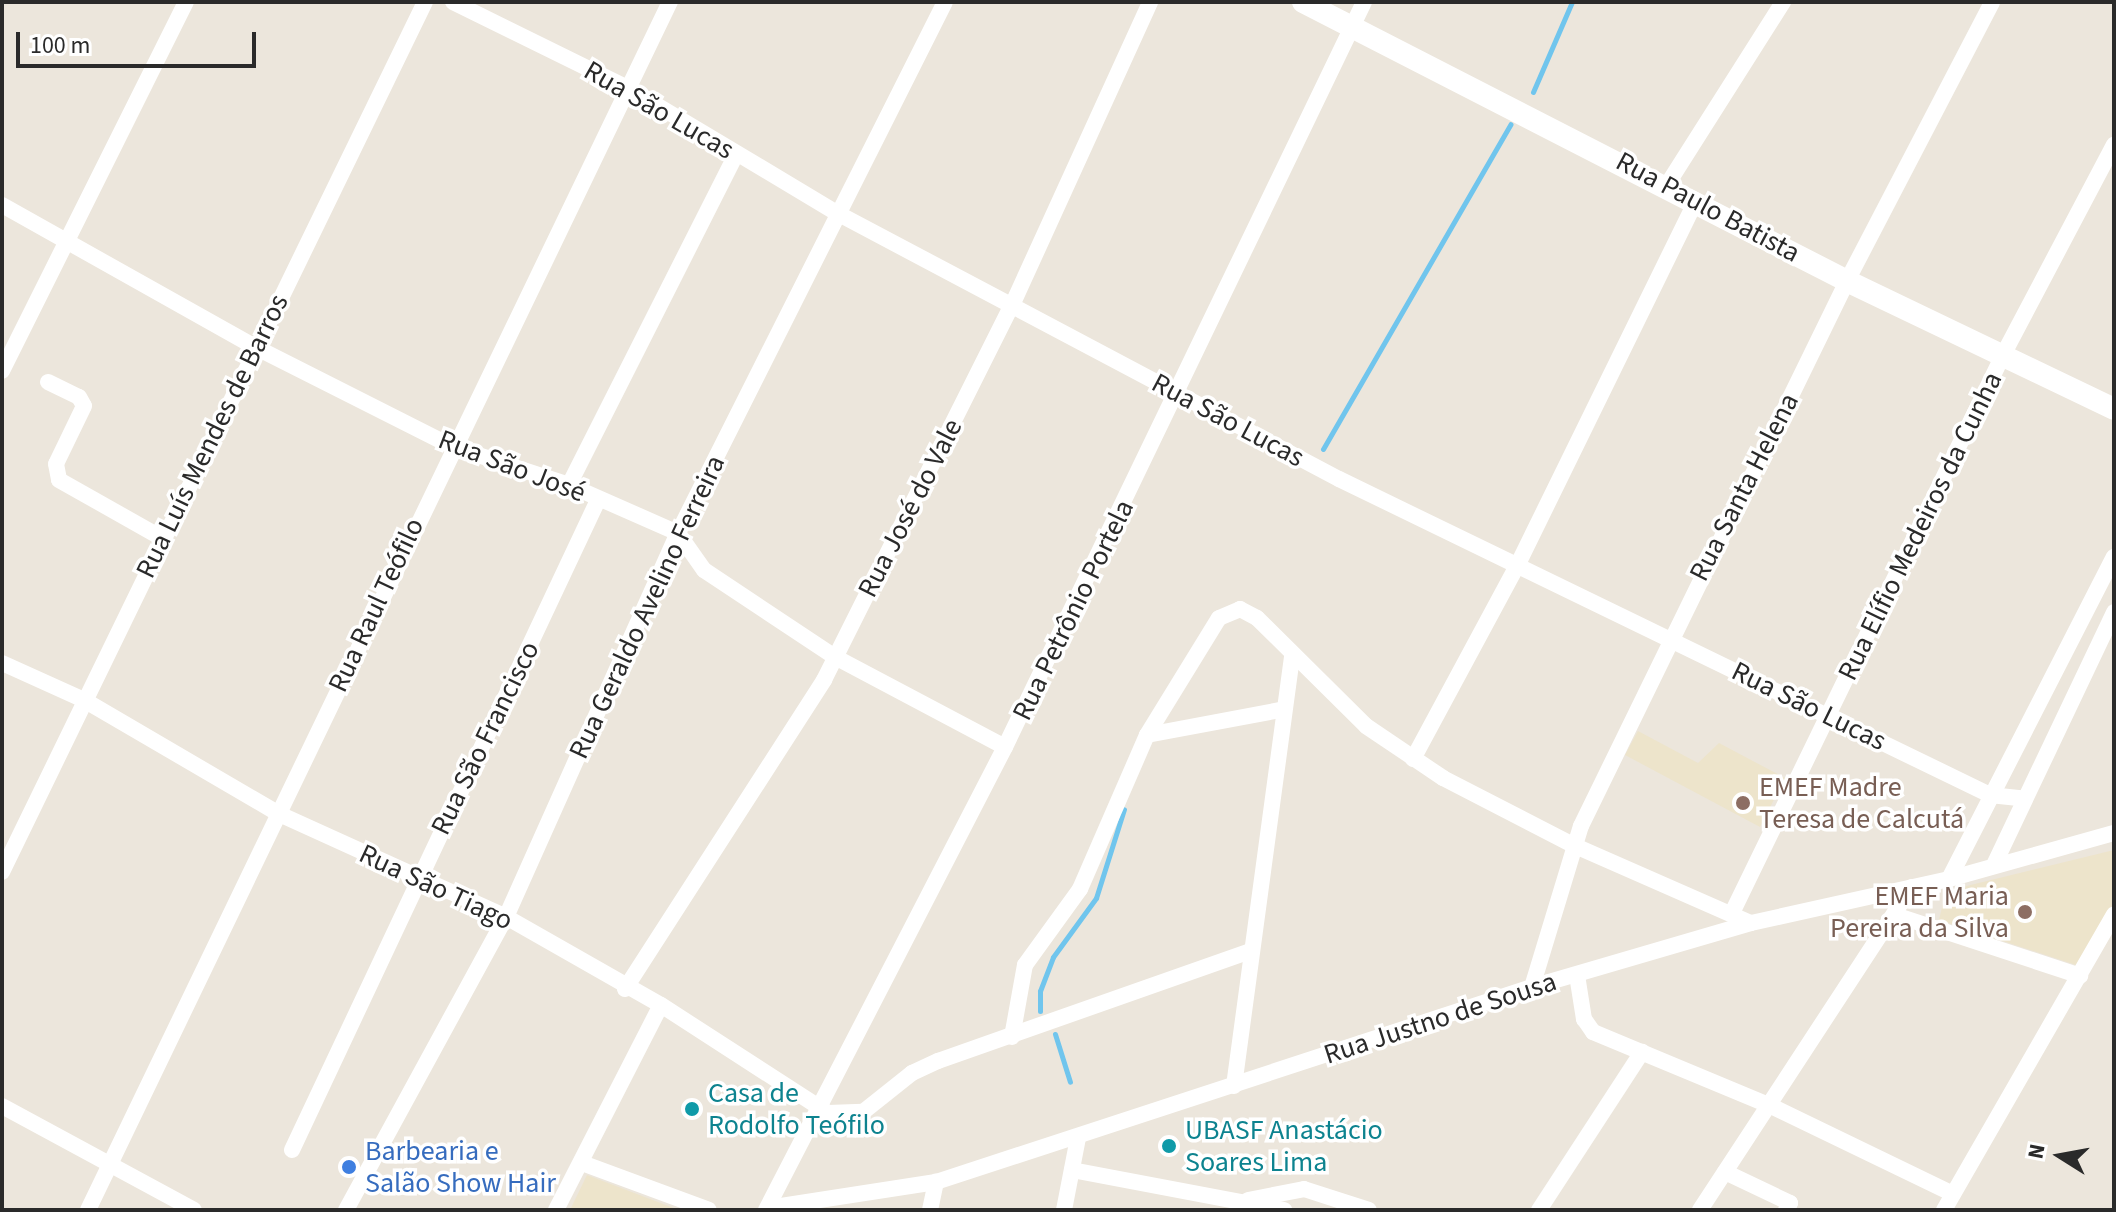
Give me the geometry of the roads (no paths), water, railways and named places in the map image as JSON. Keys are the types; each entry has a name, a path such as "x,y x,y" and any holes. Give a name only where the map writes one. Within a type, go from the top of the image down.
{"street":[{"path":"2,371 186,2"},
{"name":"Rua Luís Mendes de Barros","path":"2,872 425,2"},
{"name":"Rua São Lucas","path":"453,2 628,88 837,213 1014,301 1178,397 1990,795 2021,798"},
{"name":"Rua Raul Teófilo","path":"88,1210 107,1161 258,862 277,813 451,446 670,2"},
{"name":"Rua Geraldo Avelino Ferreira","path":"346,1210 506,917 678,533 945,2"},
{"name":"Rua José do Vale","path":"625,989 744,813 835,657 1014,301 1150,2"},
{"name":"Rua Paulo Batista","path":"1303,2 1667,185 1847,281 2114,409"},
{"name":"Rua Petrônio Portela","path":"767,1209 1005,747 1178,397 1364,2"},
{"path":"1667,185 1783,2"},
{"name":"Rua Santa Helena","path":"1532,987 1573,845 1670,637 1847,281 1992,2"},
{"name":"Rua Elífio Medeiros da Cunha","path":"1733,911 2002,357 2114,145"},
{"path":"569,485 736,154"},
{"path":"1413,759 1518,564 1696,201"},
{"name":"Rua São José","path":"2,205 255,347 451,446 569,485 678,533"},
{"path":"48,382 79,397 84,406 56,464 59,480 162,538"},
{"name":"Rua São Francisco","path":"292,1150 415,878 492,731 598,500"},
{"path":"678,533 704,570 835,657 1005,747"},
{"path":"1949,879 2113,561"},
{"path":"1012,1037 1025,965 1080,889 1147,735 1219,618 1231,611 1248,611 1366,726 1413,759 1573,845 1733,911 1751,923"},
{"path":"1994,865 2021,798 2114,612"},
{"path":"1234,1086 1248,952 1281,710 1292,656"},
{"path":"2064,659 2086,670"},
{"name":"Rua São Tiago","path":"2,663 84,700 277,813 506,917 625,989 661,1005 817,1110"},
{"path":"1147,735 1281,710"},
{"name":"Rua Justno de Sousa","path":"767,1209 864,1203 1078,1138 1532,987 1751,923 1949,879 2114,833"},
{"path":"1700,1210 1771,1106 1911,887"},
{"path":"1944,1210 2114,914"},
{"path":"1895,915 2080,976"},
{"path":"817,1110 863,1112 912,1073 1248,952"},
{"path":"1577,975 1586,1025 1771,1106 1953,1194"},
{"path":"556,1210 661,1005"},
{"path":"1539,1210 1642,1052"},
{"path":"2,1106 194,1210"},
{"path":"1064,1210 1078,1138"},
{"path":"582,1163 709,1210"},
{"path":"1072,1170 1248,1200 1284,1210"},
{"path":"1725,1172 1790,1203 1786,1210"},
{"path":"930,1210 936,1182"},
{"path":"1248,1200 1304,1189 1369,1210"}],"waterway":[{"path":"1533,92 1572,2"},
{"path":"1323,449 1511,124"},
{"path":"1040,1011 1040,991 1053,957 1096,898 1124,809"},
{"path":"1055,1034 1070,1082"}],"place":[{"name":"EMEF Madre Teresa de Calcutá","path":"1743,803"},
{"name":"EMEF Maria Pereira da Silva","path":"2025,912"},
{"name":"Casa de Rodolfo Teófilo","path":"692,1109"},
{"name":"UBASF Anastácio Soares Lima","path":"1169,1146"},
{"name":"Barbearia e Salão Show Hair","path":"349,1167"}]}
